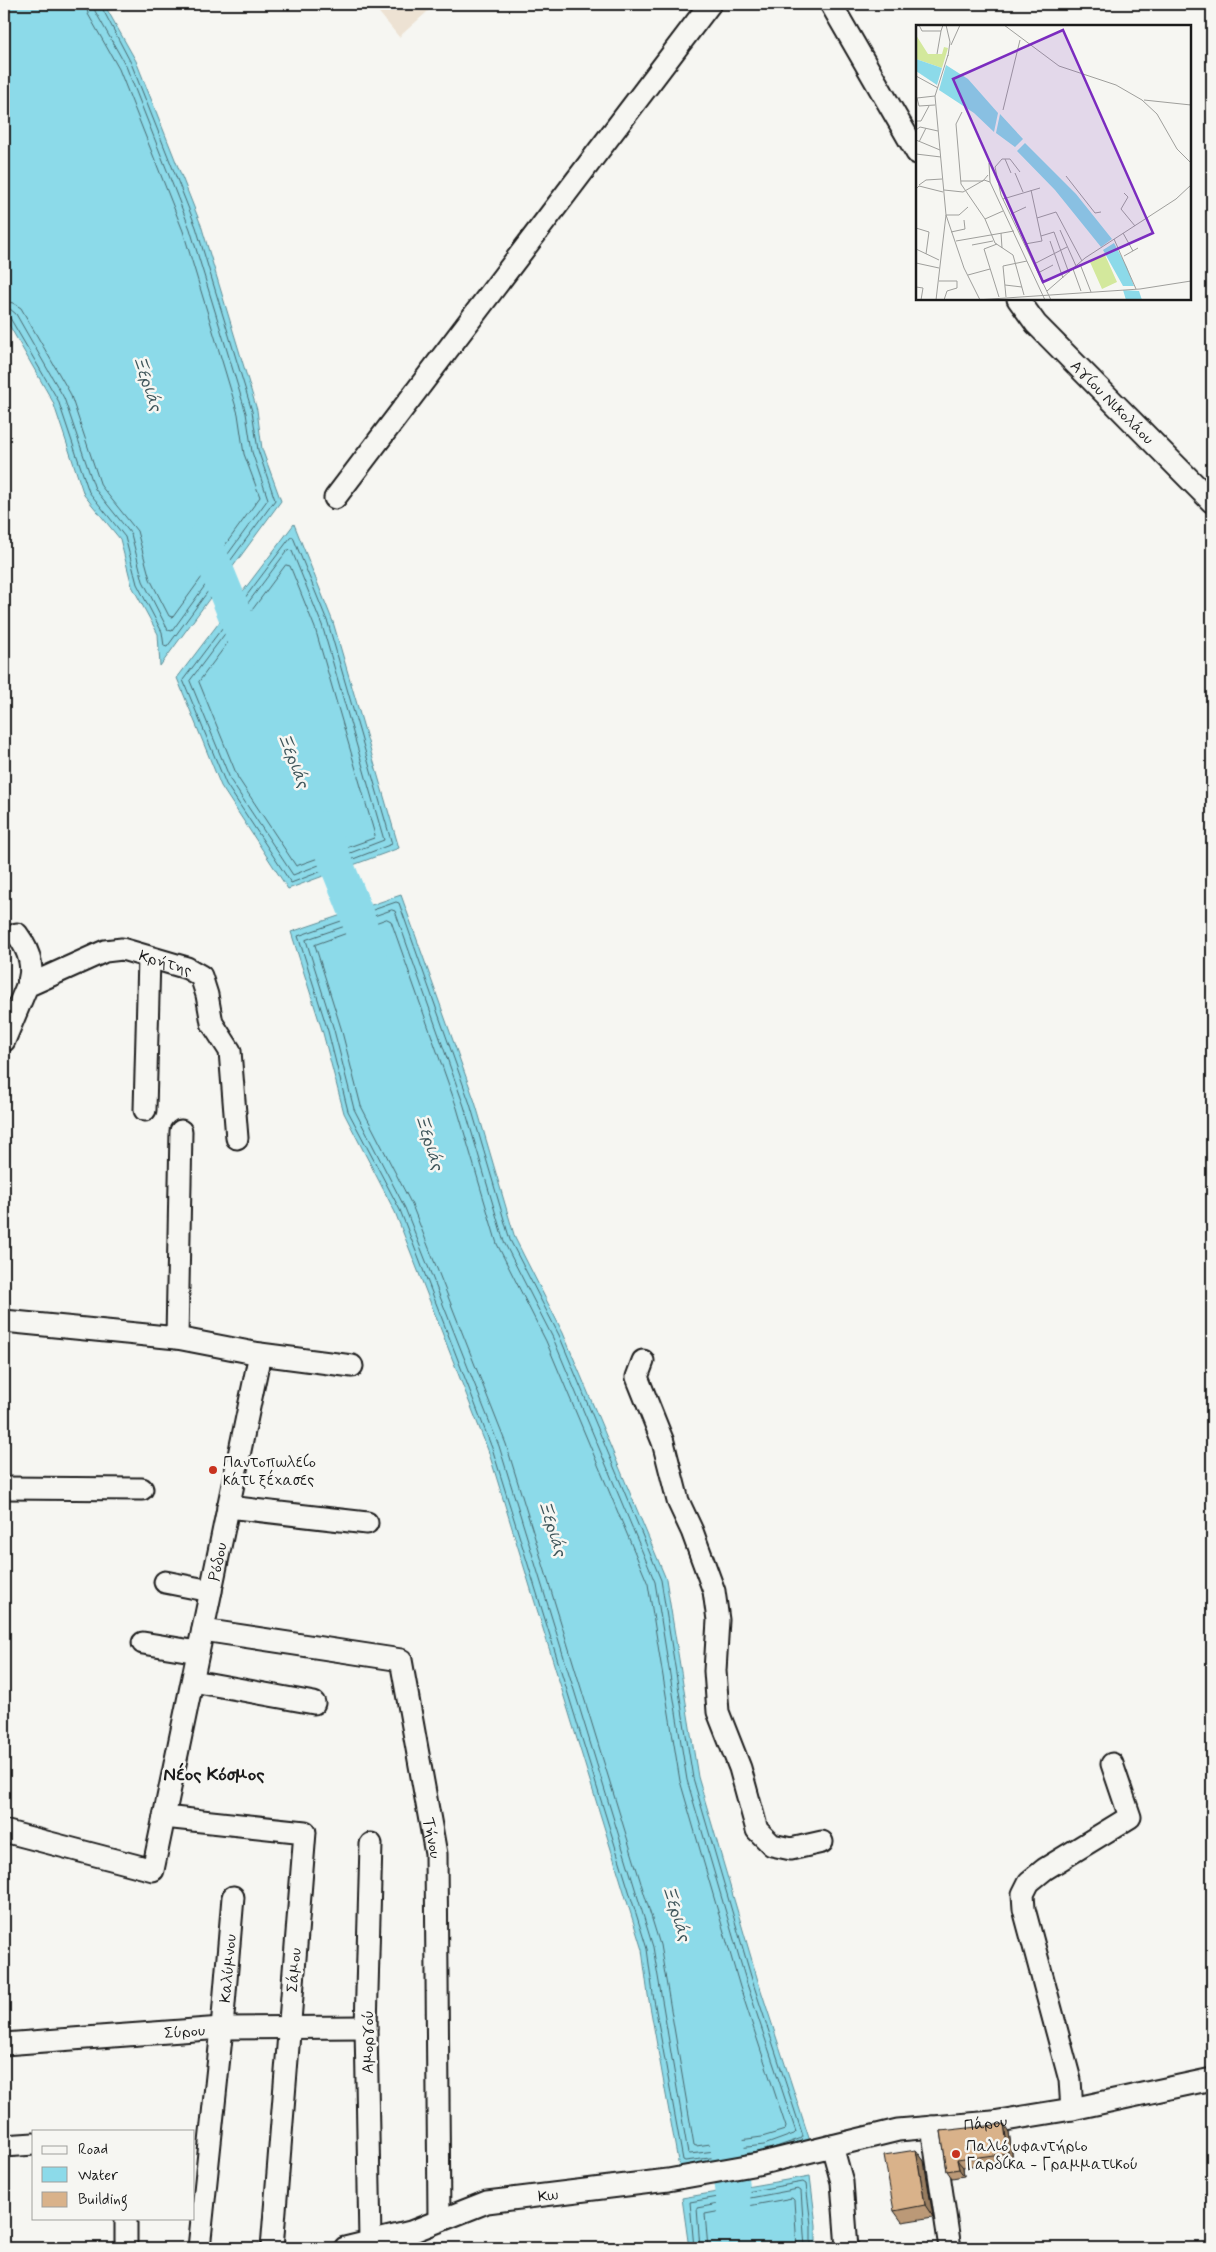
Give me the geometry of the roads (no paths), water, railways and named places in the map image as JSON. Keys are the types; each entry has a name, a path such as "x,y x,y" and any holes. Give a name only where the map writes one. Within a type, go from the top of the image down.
{"street":[{"path":"335,498 710,4"},
{"path":"831,4 916,151"},
{"name":"Αγίου Νικολάου","path":"1019,300 1036,324 1212,502"},
{"path":"4,1041 31,976 30,961 25,945 17,934"},
{"name":"Κρήτης","path":"27,986 105,952 122,949 187,968 201,976 207,995 212,1023 230,1051 237,1138"},
{"path":"145,1110 149,958"},
{"path":"177,1338 181,1131"},
{"path":"4,1321 177,1338 260,1354 352,1366"},
{"name":"Ρόδου","path":"4,1831 154,1870 260,1354"},
{"path":"643,1361 637,1377 663,1442 678,1501 695,1538 714,1591 718,1620 715,1671 718,1712 740,1768 757,1830 772,1845 791,1849 822,1842"},
{"path":"4,1488 142,1489"},
{"path":"228,1507 367,1523"},
{"path":"165,1582 211,1592"},
{"name":"Τήνου","path":"203,1630 401,1660 436,1854 440,2219"},
{"path":"143,1643 198,1652"},
{"path":"192,1681 314,1703"},
{"path":"1072,2109 1070,2080 1024,1910 1023,1894 1029,1882 1045,1869 1130,1817 1112,1764"},
{"name":"Σάμου","path":"164,1817 305,1832 288,2027 272,2248"},
{"name":"Αμοργού","path":"370,2241 366,2027 371,1844"},
{"name":"Καλύμνου","path":"199,2248 222,2028 232,1897"},
{"name":"Σύρου","path":"4,2044 222,2028 366,2027"},
{"name":"Πάρου","path":"758,2164 898,2130 993,2122 1072,2109 1212,2079"},
{"path":"932,2127 950,2248"},
{"path":"4,2146 32,2144"},
{"path":"832,2146 842,2182 847,2248"},
{"name":"Κω","path":"345,2248 370,2241 410,2240 440,2219 487,2202 668,2180 758,2164"},
{"path":"126,2220 126,2248"}],"water":[{"path":"4,4 104,4 136,61 201,225 257,410 262,449 281,501 160,666 158,634 132,586 120,539 84,495 53,402 4,316"},
{"path":"294,524 333,622 399,848 288,889 221,786 177,678"},
{"path":"401,895 475,1102 515,1238 563,1333 666,1579 698,1777 758,1981 810,2141 766,2156 679,2167 648,1995 642,1950 488,1450 395,1212 344,1113 323,1033 291,932"},
{"path":"810,2176 816,2225 816,2248 689,2248 682,2198"}],"waterway":[{"name":"Ξεριάς","path":"204,539 249,649"},
{"name":"Ξεριάς","path":"322,828 355,910 370,954"},
{"name":"Ξεριάς","path":"726,2135 739,2248"}],"place":[{"name":"Παντοπωλείο κάτι ξέχασες","path":"213,1470"},
{"name":"Παλιό υφαντήριο Γαρδίκα - Γραμματικού","path":"956,2154"}],"district":[{"name":"Νέος Κόσμος","path":"214,1773"}]}
